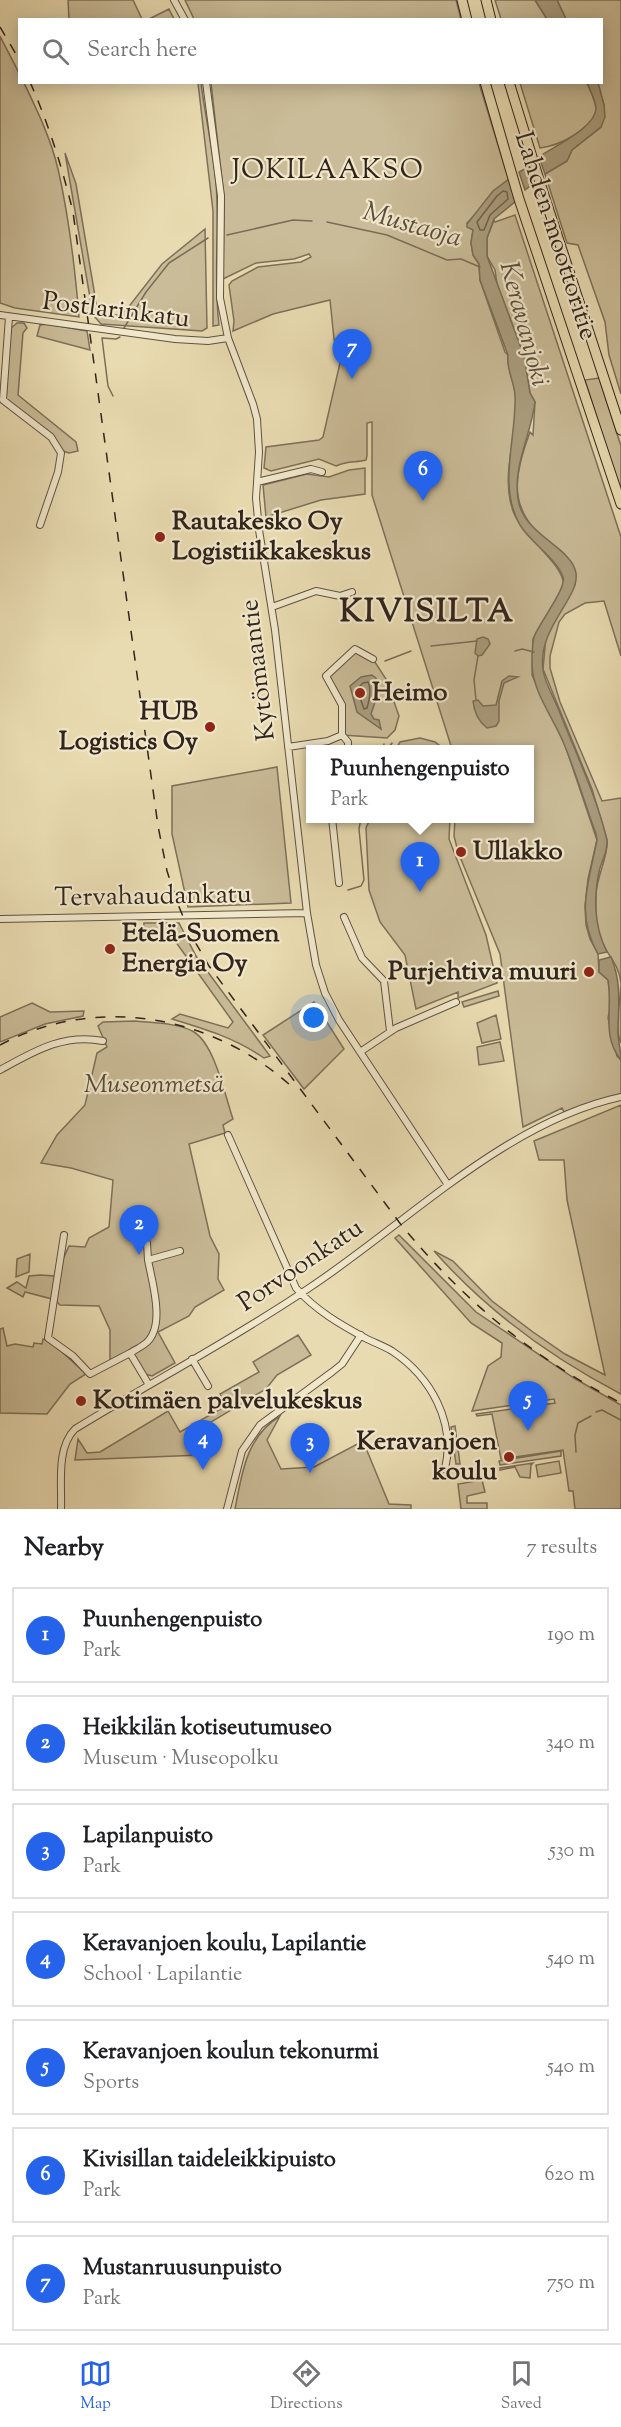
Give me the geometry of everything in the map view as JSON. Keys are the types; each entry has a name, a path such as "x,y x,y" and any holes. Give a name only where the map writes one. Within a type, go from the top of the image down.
{"highway":[{"path":"462,0 466,18"},
{"path":"486,0 490,18"},
{"name":"Lahden moottoritie","path":"486,84 519,199 621,504"},
{"name":"Lahden moottoritie","path":"510,84 621,430"}],"street":[{"path":"174,0 185,18"},
{"name":"Kytömaantie","path":"206,84 221,196 219,284 228,338 254,404 257,419 259,530 272,607 307,914 316,965 323,987 339,1020 448,1185"},
{"name":"Postlarinkatu","path":"0,315 175,339 208,341 228,338"},
{"path":"9,317 2,404 51,437 61,453 58,472 40,525"},
{"path":"257,482 311,469 322,472"},
{"path":"272,607 316,591 340,596 352,592"},
{"path":"348,745 342,735 342,705 326,676 356,649 373,659"},
{"path":"288,747 328,741 342,735"},
{"path":"332,823 339,883"},
{"name":"Tervahaudankatu","path":"0,919 307,914"},
{"path":"344,917 362,958 384,981 390,1031"},
{"path":"360,1052 415,1017 456,1002"},
{"path":"0,1070 21,1056 56,1042 103,1041"},
{"name":"Porvoonkatu","path":"61,1509 63,1453 69,1435 75,1429 301,1294 448,1185 518,1139 577,1110 621,1097"},
{"path":"228,1135 289,1273 301,1294 315,1307 401,1357 418,1374 434,1398 444,1416 446,1425 449,1451 445,1469"},
{"path":"64,1235 48,1338 74,1356 90,1374 148,1342 155,1326 158,1313 147,1242"},
{"path":"148,1260 180,1251"},
{"path":"227,1509 242,1451 260,1425 342,1364 361,1335"},
{"path":"130,1353 149,1385"},
{"path":"192,1359 208,1386"}],"green space":[{"path":"68,0 133,0 142,18 69,18"},
{"path":"185,0 456,0 461,18 194,18"},
{"path":"495,0 535,0 546,18 501,18"},
{"path":"557,0 621,0 621,394 609,355 605,322 578,245 567,243 545,174 567,161 572,150 601,127 604,105 598,84 603,84 603,18 566,18"},
{"path":"169,9 174,18 151,18"},
{"path":"0,36 18,71 18,84 24,84 39,114 55,158 68,224 79,317 15,308 0,303"},
{"path":"198,84 201,84 216,183 219,325 213,326 213,211"},
{"path":"211,84 479,84 509,181 467,223 473,230 471,243 473,255 479,264 480,280 508,355 515,391 515,421 508,481 513,511 525,531 557,568 564,586 533,639 532,675 565,745 597,840 588,879 585,906 586,925 598,954 599,972 608,980 611,1003 608,1018 617,1056 621,1060 621,1094 564,1112 562,1108 523,1127 500,954 458,852 454,836 455,823 534,823 534,745 451,745 372,495 372,422 367,423 366,460 336,466 319,459 271,471 264,468 266,447 319,440 323,437 340,363 334,339 330,300 273,314 233,331 234,321 229,285 232,281 258,267 301,262 311,257 309,254 294,259 256,263 223,279 224,198"},
{"path":"520,84 587,84 596,107 594,117 589,124 574,136 540,148"},
{"path":"65,153 76,184 97,308 104,315 118,315 127,309 162,264 205,229 207,328 202,331 101,324 93,315"},
{"path":"515,215 621,537 621,656 604,601 585,603 565,614 559,622 550,656 550,668 560,702 602,801 621,798 621,983 617,968 599,937 596,926 596,894 607,840 592,789 543,669 546,636 575,585 567,558 539,534 529,522 518,498 518,473 530,432 533,435 535,402 530,393 524,356 497,284 495,270 487,256 487,238 494,220 495,222"},
{"path":"17,323 24,323 27,328 23,333 18,395 76,442 78,451 69,453 63,451 6,399 10,329"},
{"path":"47,324 87,331 90,350 37,336 40,325"},
{"path":"599,378 621,446 621,493 585,380"},
{"path":"365,468 365,494 321,500 266,517 263,485 307,474 329,477 349,470"},
{"path":"355,649 373,659 386,679 399,716 395,730 387,738 342,735 342,705 326,676"},
{"path":"420,738 439,745 398,745 400,742"},
{"path":"277,767 291,903 188,907 172,834 172,786"},
{"path":"368,823 450,823 449,839 486,935 497,983 458,998 458,992 416,1009 405,955 380,922 369,890 366,828"},
{"path":"144,923 179,923 196,956 270,1056 264,1058 208,1030 172,1019 180,1014 228,1028 233,1022 173,938 165,932 143,931"},
{"path":"621,983 621,1043 617,1021"},
{"path":"498,991 499,996 464,1007 462,1002"},
{"path":"314,1002 344,1049 304,1089 263,1035"},
{"path":"32,1003 50,1012 84,1011 83,1016 45,1024 0,1042 0,1017"},
{"path":"496,1015 501,1039 482,1043 477,1023"},
{"name":"Museonmetsä","path":"135,1021 181,1027 194,1032 201,1039 213,1059 233,1119 223,1125 225,1133 189,1144 210,1236 219,1254 218,1279 224,1290 195,1307 189,1316 158,1332 175,1363 152,1376 145,1374 131,1350 110,1361 110,1330 99,1306 60,1305 55,1300 59,1268 69,1246 85,1247 89,1238 109,1227 113,1180 71,1168 41,1163 57,1135 85,1105 97,1053 107,1047 98,1026 103,1022"},
{"path":"500,1042 504,1061 479,1065 477,1047"},
{"path":"621,1105 621,1394 569,1364 521,1331 454,1273 434,1251 453,1261 492,1301 533,1332 565,1354 605,1375 567,1200 564,1160 539,1160 534,1141"},
{"path":"399,1235 476,1312 574,1378 621,1405 621,1509 575,1509 573,1491 569,1491 563,1450 501,1459 492,1414 477,1416 476,1414 555,1403 554,1399 472,1411 488,1366 501,1357 502,1343 471,1323 395,1238"},
{"path":"30,1254 29,1272 16,1277 17,1259"},
{"path":"29,1276 55,1276 52,1299 25,1292 23,1297 7,1288 17,1282 26,1288"},
{"path":"3,1328 7,1346 15,1344 33,1347 34,1343 42,1344 43,1339 49,1340 86,1374 70,1384 47,1414 0,1413 0,1329"},
{"path":"298,1335 311,1355 277,1375 266,1389 191,1434 201,1455 75,1460 78,1439 87,1453 100,1452 168,1411 180,1432 226,1406 220,1394 259,1372 253,1362"},
{"path":"280,1416 267,1440 281,1469 314,1467 363,1441 389,1504 411,1505 411,1509 235,1509 247,1457 260,1434"},
{"path":"455,1426 460,1464 456,1464 451,1427"},
{"path":"561,1451 561,1456 500,1465 499,1461"},
{"path":"559,1461 561,1473 538,1477 536,1465"},
{"path":"533,1463 530,1478 520,1477 515,1467 500,1470 500,1468"},
{"path":"482,1480 485,1492 467,1496 467,1503 487,1503 487,1509 461,1509 458,1484"}],"water":[{"path":"535,0 557,0 566,18 546,18"},
{"path":"587,84 598,84 605,117 601,127 572,150 567,161 545,174 539,157 588,123 596,109"},
{"path":"530,166 535,182 525,190 519,172"},
{"path":"509,179 516,201 494,219 487,238 487,256 524,356 530,393 535,402 520,462 518,499 529,522 566,556 573,564 576,573 572,593 546,641 543,670 547,685 591,790 607,840 598,879 596,911 599,932 607,952 598,954 591,939 585,911 597,840 596,834 573,766 536,684 532,664 534,637 561,589 563,577 555,564 524,531 513,510 509,477 515,395 508,355 480,280 479,264 473,255 471,243 473,230 467,227 493,191"},
{"path":"483,637 488,639 490,644 482,655 478,656 475,653 477,639"},
{"path":"372,675 376,678 375,702 371,714 374,719 379,720 381,729 357,712 350,686 361,677"},
{"path":"509,676 518,677 504,683 499,701 499,721 496,726 487,728 477,716 473,701 478,700 483,706 496,705 502,681"},
{"path":"611,957 618,983 618,1031 621,1060 615,1051 609,1032 608,980 599,972 599,960"}],"waterway":[{"name":"Mustaoja","path":"227,235 293,220 312,221"},
{"name":"Mustaoja","path":"327,222 387,235 447,260 461,259 480,267"},
{"path":"124,328 146,292 169,263 208,238"},
{"path":"113,396 108,386 102,338 120,337"},
{"path":"431,646 477,641"},
{"path":"515,651 522,649 534,652"},
{"path":"385,661 411,651"},
{"path":"476,700 474,680 478,656"},
{"path":"348,890 361,886 364,880 360,823"},
{"path":"596,1412 602,1410 621,1420"},
{"path":"576,1452 575,1435 578,1423 591,1416"}],"railway":[{"path":"0,27 18,58"},
{"path":"31,84 54,146 73,212 158,826 167,871 190,933 209,966 422,1250 473,1301 500,1324 558,1367 621,1403"},
{"path":"0,1045 37,1029 75,1020 113,1017 151,1020 189,1028 225,1042 259,1061 290,1085"}],"place":[{"name":"Mustanruusunpuisto","path":"352,379"},
{"name":"Kivisillan taideleikkipuisto","path":"423,501"},
{"name":"Rautakesko Oy Logistiikkakeskus","path":"160,537"},
{"name":"Heimo","path":"360,693"},
{"name":"HUB Logistics Oy","path":"210,727"},
{"name":"Ullakko","path":"461,852"},
{"name":"Puunhengenpuisto","path":"420,892"},
{"name":"Etelä-Suomen Energia Oy","path":"110,949"},
{"name":"Purjehtiva muuri","path":"589,972"},
{"name":"Heikkilän kotiseutumuseo","path":"139,1255"},
{"name":"Kotimäen palvelukeskus","path":"81,1401"},
{"name":"Keravanjoen koulun tekonurmi","path":"528,1431"},
{"name":"Keravanjoen koulu","path":"509,1457"},
{"name":"Keravanjoen koulu, Lapilantie","path":"203,1470"},
{"name":"Lapilanpuisto","path":"310,1473"}],"district":[{"name":"JOKILAAKSO","path":"328,171"},
{"name":"KIVISILTA","path":"427,613"}],"water label":[{"name":"Keravanjoki","path":"523,324"}]}
